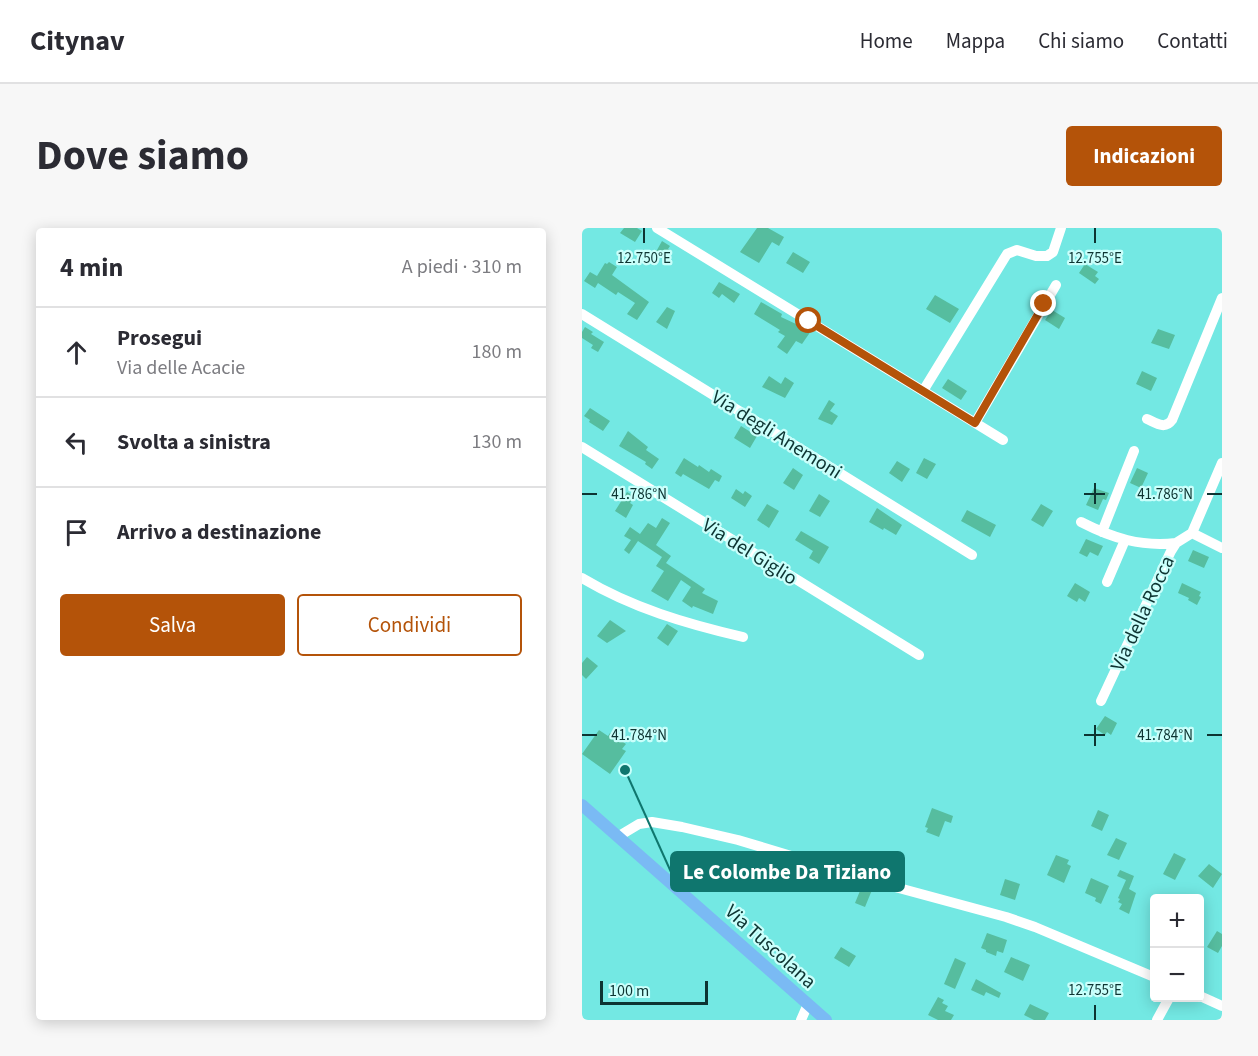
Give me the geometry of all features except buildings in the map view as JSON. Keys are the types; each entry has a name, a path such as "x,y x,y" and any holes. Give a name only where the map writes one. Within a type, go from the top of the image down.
{"main road":[{"name":"Via Tuscolana","path":"582,805 619,837 805,1015 826,1020"}],"street":[{"path":"657,228 1003,440"},
{"path":"924,391 1007,254 1017,250 1040,257 1047,256 1053,252 1061,228"},
{"path":"975,423 1056,285"},
{"path":"1147,418 1164,426 1171,423 1222,298"},
{"name":"Via degli Anemoni","path":"582,314 972,555"},
{"name":"Via del Giglio","path":"582,447 919,656"},
{"path":"1102,532 1134,451"},
{"path":"1222,463 1192,533 1222,548"},
{"path":"1081,522 1125,540 1150,545 1176,543"},
{"name":"Via della Rocca","path":"1101,701 1176,543 1192,533"},
{"path":"1107,582 1125,540"},
{"path":"582,578 610,594 671,619 743,637"},
{"path":"619,837 639,824 652,822 738,840 884,884 1013,919 1150,975"},
{"path":"1204,998 1222,1006"},
{"path":"1158,1020 1167,1002"}],"place":[{"name":"Le Colombe Da Tiziano","path":"625,770"}],"route":[{"path":"809,321 975,423 1044,304"}]}
